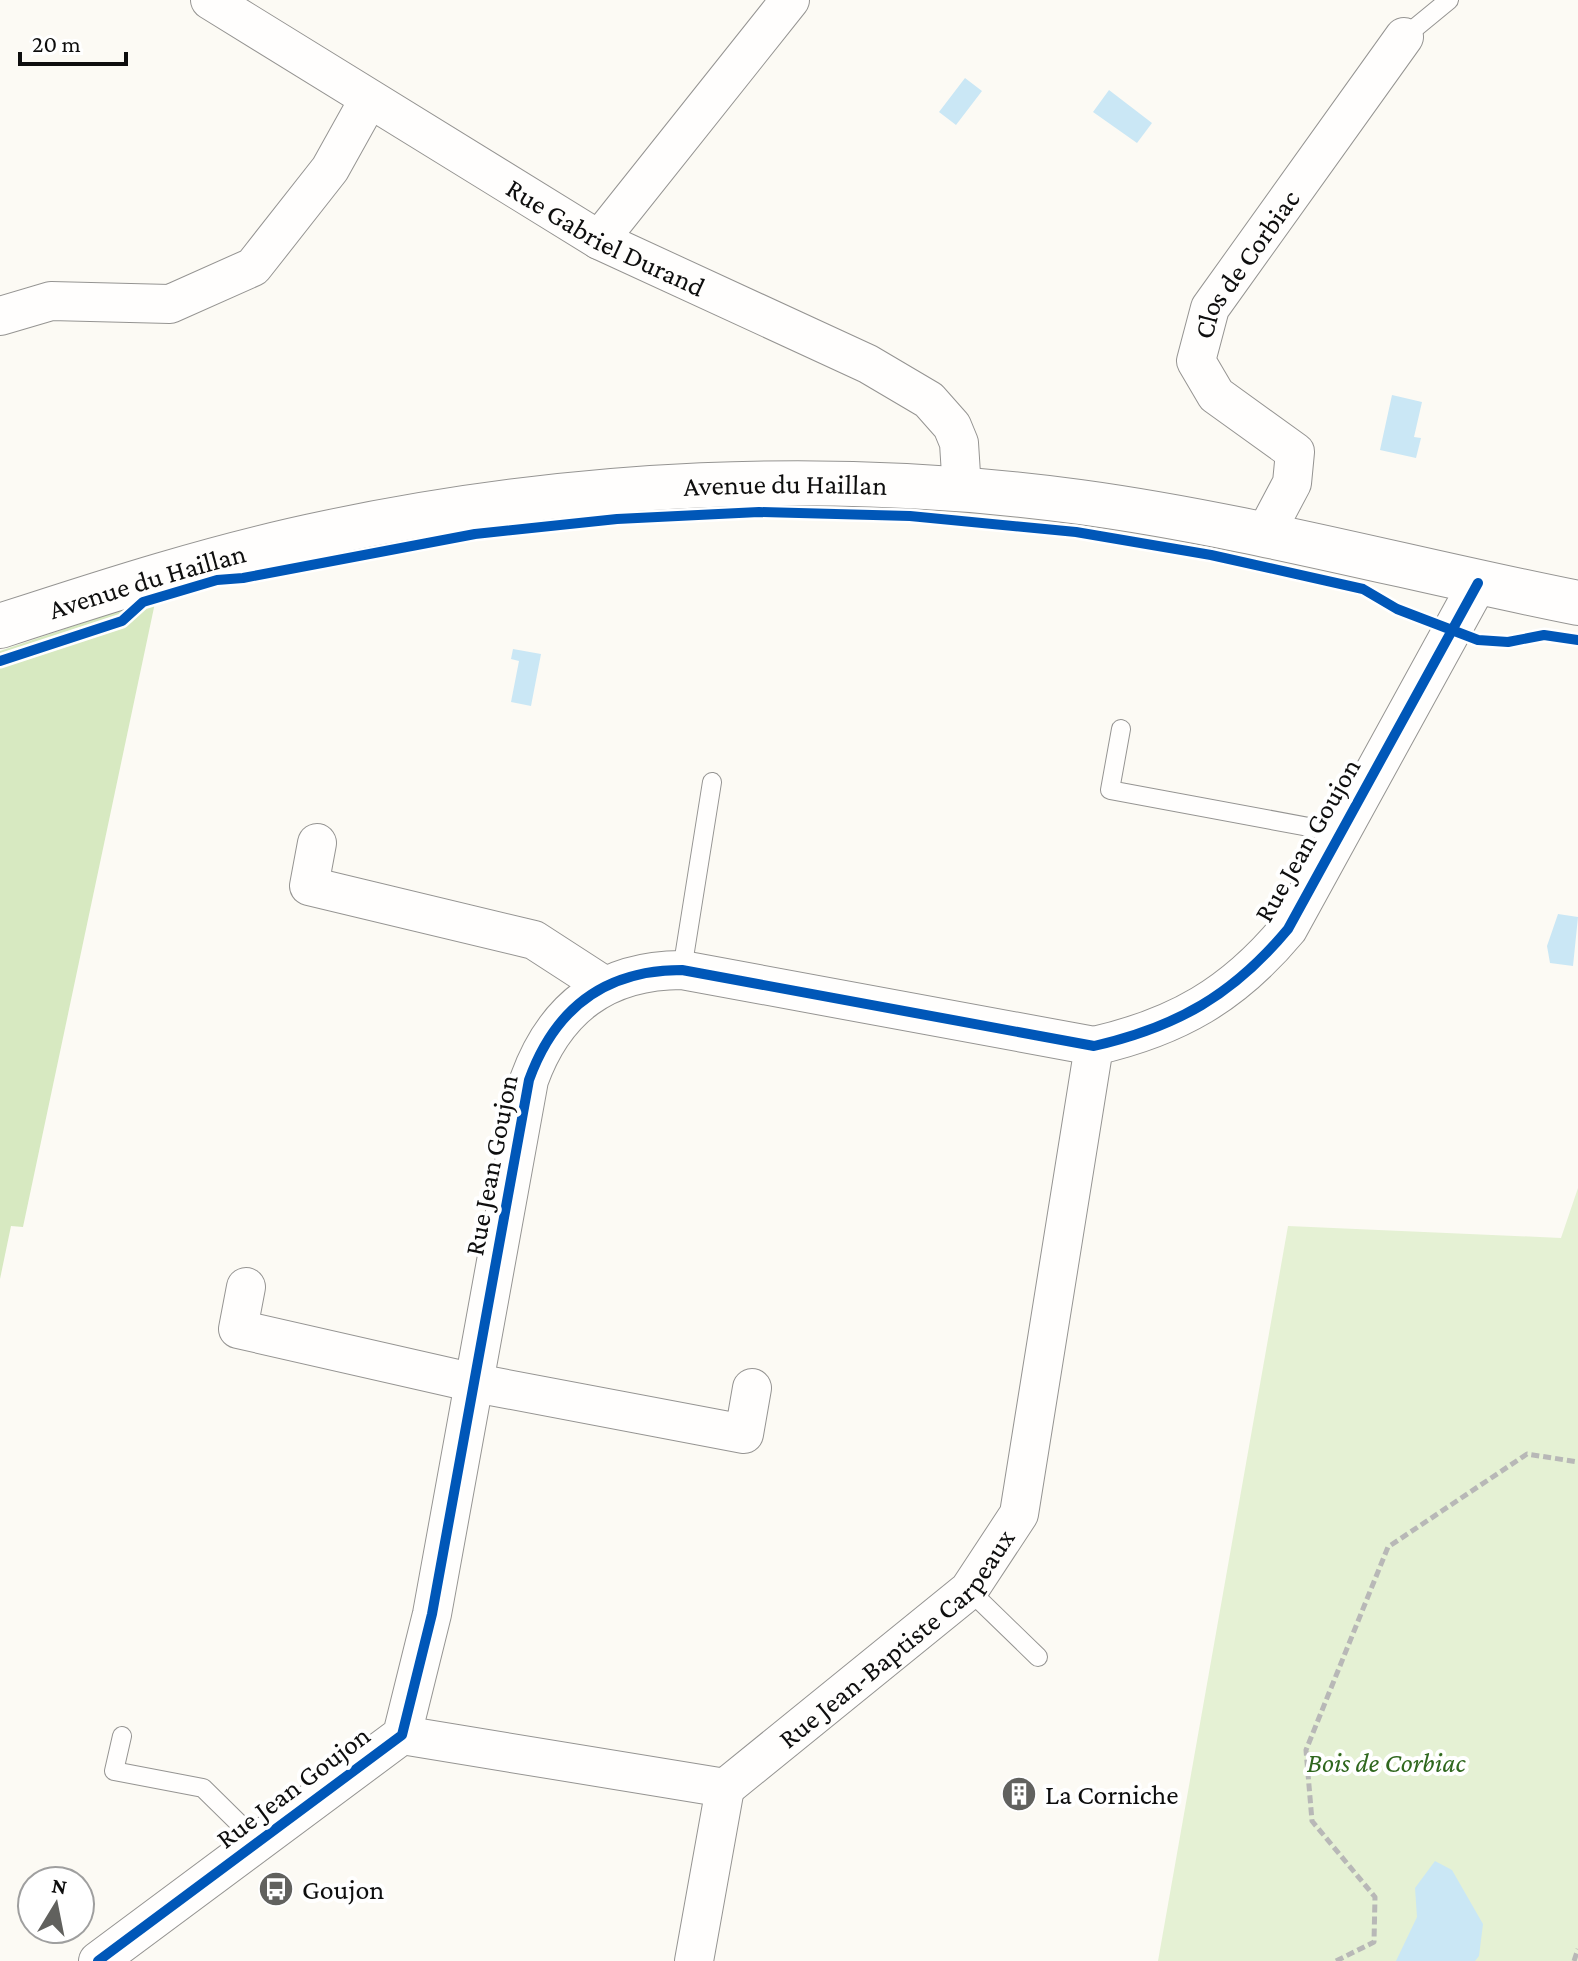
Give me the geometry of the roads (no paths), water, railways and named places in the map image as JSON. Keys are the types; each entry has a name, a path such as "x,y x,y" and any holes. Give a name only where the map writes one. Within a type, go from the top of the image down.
{"street":[{"name":"Rue Gabriel Durand","path":"210,0 599,240 868,364 929,400 952,426 959,443 962,490"},
{"path":"599,240 790,0"},
{"name":"Clos de Corbiac","path":"1265,534 1292,483 1295,452 1216,395 1196,361 1210,308 1404,37"},
{"path":"0,316 51,301 170,304 253,267 330,169 369,99"},
{"name":"Avenue du Haillan","path":"0,626 222,558 325,533 474,507 645,488 754,483 887,485 1076,501 1265,534 1578,603"},
{"name":"Rue Jean Goujon","path":"98,1961 402,1735 432,1614 529,1080 537,1057 565,1015 605,986 643,973 682,970 1094,1046 1134,1037 1171,1023 1207,1004 1237,983 1264,958 1288,929 1478,583"},
{"path":"317,843 309,886 534,940 605,986"},
{"name":"Rue Jean-Baptiste Carpeaux","path":"725,1788 969,1590 1019,1514 1094,1046"},
{"path":"246,1287 238,1329 475,1383 744,1434 752,1388"},
{"path":"402,1735 725,1788 694,1961"}],"lane":[{"name":"Clos de Corbiac","path":"1404,37 1449,0"},
{"path":"1121,729 1110,790 1341,833"},
{"path":"682,970 712,782"},
{"path":"969,1590 1038,1657"},
{"path":"122,1736 114,1771 203,1788 258,1842"}],"water":[{"path":"965,78 982,91 956,125 939,112"},
{"path":"1109,90 1152,123 1137,143 1093,112"},
{"path":"1392,395 1422,402 1414,437 1421,438 1416,458 1380,450"},
{"path":"513,649 541,654 531,706 511,702 519,661 511,659"},
{"path":"1558,914 1578,917 1573,966 1550,963 1547,946"},
{"path":"1435,1861 1452,1870 1483,1924 1479,1956 1475,1961 1396,1961 1417,1917 1415,1888"}],"place":[{"name":"La Corniche","path":"1019,1794"},
{"name":"Goujon","path":"276,1889"}],"park label":[{"name":"Bois de Corbiac","path":"1386,1762"}]}
